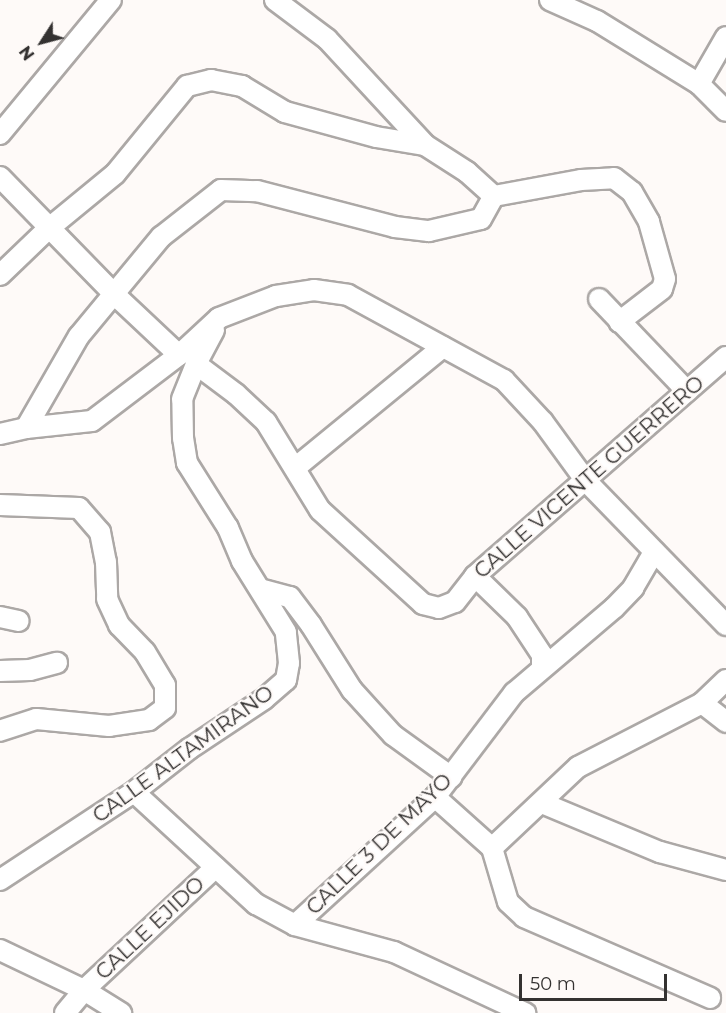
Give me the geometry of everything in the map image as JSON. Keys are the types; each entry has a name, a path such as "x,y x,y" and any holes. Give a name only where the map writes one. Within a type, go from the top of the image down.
{"street":[{"path":"0,134 111,0"},
{"path":"275,0 327,39 425,145 467,172 494,196"},
{"path":"550,0 597,21 699,84 725,107"},
{"path":"699,84 726,37"},
{"path":"0,275 48,229 115,174 187,86 211,80 242,86 285,112 376,137 425,145"},
{"path":"0,177 48,229 114,294 188,359 236,394 266,423 295,468 443,347"},
{"path":"494,196 581,180 614,178 632,192 649,222 664,279 662,288 619,322"},
{"path":"26,428 79,336 161,237 221,190 257,191 395,227 429,231 481,219 494,196"},
{"path":"0,434 26,428 92,422 188,359 219,318 276,296 314,290 348,295 504,380 543,422 586,481 726,625"},
{"path":"598,299 687,391"},
{"name":"CALLE VICENTE GUERRERO","path":"295,468 320,510 423,604 439,608 455,602 475,576 726,357"},
{"name":"CALLE ALTAMIRANO","path":"3,881 134,792 189,749 264,699 286,680 289,663 286,632 263,590 242,561 228,528 187,463 183,438 182,399 188,359"},
{"path":"0,505 79,508 100,532 106,562 107,599 119,625 145,652 165,685 165,708 149,720 109,726 36,719 0,731"},
{"name":"CALLE 3 DE MAYO","path":"295,925 435,797 514,693 614,608 633,588 654,552"},
{"path":"475,576 517,616 542,655 542,668"},
{"path":"263,590 290,597 311,625 352,690 393,735 451,777"},
{"path":"0,671 30,670 57,663"},
{"path":"492,848 578,767 702,703 726,680"},
{"path":"702,703 726,722"},
{"path":"134,792 256,904 295,925 394,952 525,1013"},
{"path":"435,797 492,848 508,902 524,917 710,998"},
{"path":"542,803 660,852 726,870"},
{"name":"CALLE EJIDO","path":"65,1013 84,990 216,867"},
{"path":"0,950 84,990 121,1013"}]}
